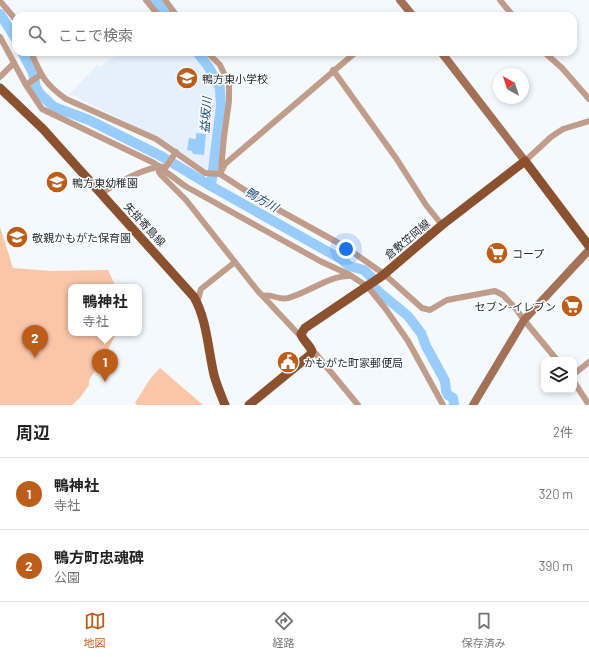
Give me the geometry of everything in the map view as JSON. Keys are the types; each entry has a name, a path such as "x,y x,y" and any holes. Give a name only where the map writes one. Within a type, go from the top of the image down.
{"main road":[{"name":"矢掛寄島線","path":"0,88 30,117 101,194 186,287 197,302 202,316 218,389 225,405"},
{"name":"倉敷笠岡線","path":"302,338 305,328 368,287 442,225 525,161"},
{"path":"525,161 589,246"},
{"path":"249,405 310,355 312,351 302,338"}],"street":[{"path":"146,0 156,12"},
{"path":"165,0 174,12"},
{"path":"400,0 408,12"},
{"path":"500,0 510,12"},
{"path":"0,1 12,15"},
{"path":"0,37 26,85 42,109 163,166 185,186 320,261 352,276 368,287 408,341 444,405"},
{"path":"32,56 40,76 66,99 156,139 175,154 205,173 220,174 257,198 344,246 383,275 422,308 430,310 447,300 495,291 503,295 555,357"},
{"path":"211,56 220,65 229,84 229,101 220,174"},
{"path":"220,174 225,164 290,110 333,70 351,56"},
{"path":"444,56 525,161 551,137 563,129 589,121"},
{"path":"548,56 562,68 589,99"},
{"path":"0,77 14,63"},
{"path":"333,70 396,158 426,205 442,225"},
{"path":"26,85 40,76"},
{"path":"30,117 42,109"},
{"path":"175,154 158,172 199,214 263,296 302,338"},
{"path":"101,194 150,168 163,166"},
{"path":"473,405 524,320 589,250"},
{"path":"197,302 200,289 235,262"},
{"path":"263,296 269,295 285,299 339,277 352,276"},
{"path":"312,351 358,405"},
{"path":"577,372 589,362"},
{"path":"577,387 589,405"}],"shaded area":[{"name":"鴨方東小学校","path":"115,56 197,56 219,83 219,113 208,170 159,138 72,95 68,96 97,65 100,67"},
{"path":"0,227 13,268 51,271 108,270 115,284 68,284 68,336 115,336 105,356 89,380 89,385 79,399 72,405 0,405"},
{"path":"160,368 203,405 137,405 135,403 150,379"}],"water":[{"path":"196,133 206,134 204,155 193,154 192,151 187,150 189,138 196,139"}],"waterway":[{"name":"益坂川","path":"155,0 165,12"},
{"name":"鴨方川","path":"0,14 12,33"},
{"name":"鴨方川","path":"24,56 33,73 36,88 54,107 89,120 161,156 211,186 341,259 349,266 364,270 373,279 373,286 408,316 421,333 426,346 445,381 446,391 448,395 453,398 454,405"},
{"name":"益坂川","path":"200,56 208,66 220,88 221,106 211,186"}],"place":[{"name":"鴨方東小学校","path":"187,78"},
{"name":"鴨方東幼稚園","path":"57,182"},
{"name":"敬親かもがた保育園","path":"17,237"},
{"name":"コープ","path":"497,253"},
{"name":"セブン-イレブン","path":"572,306"},
{"name":"鴨方町忠魂碑","path":"35,358"},
{"name":"かもがた町家郵便局","path":"288,362"},
{"name":"鴨神社","path":"105,382"}]}
